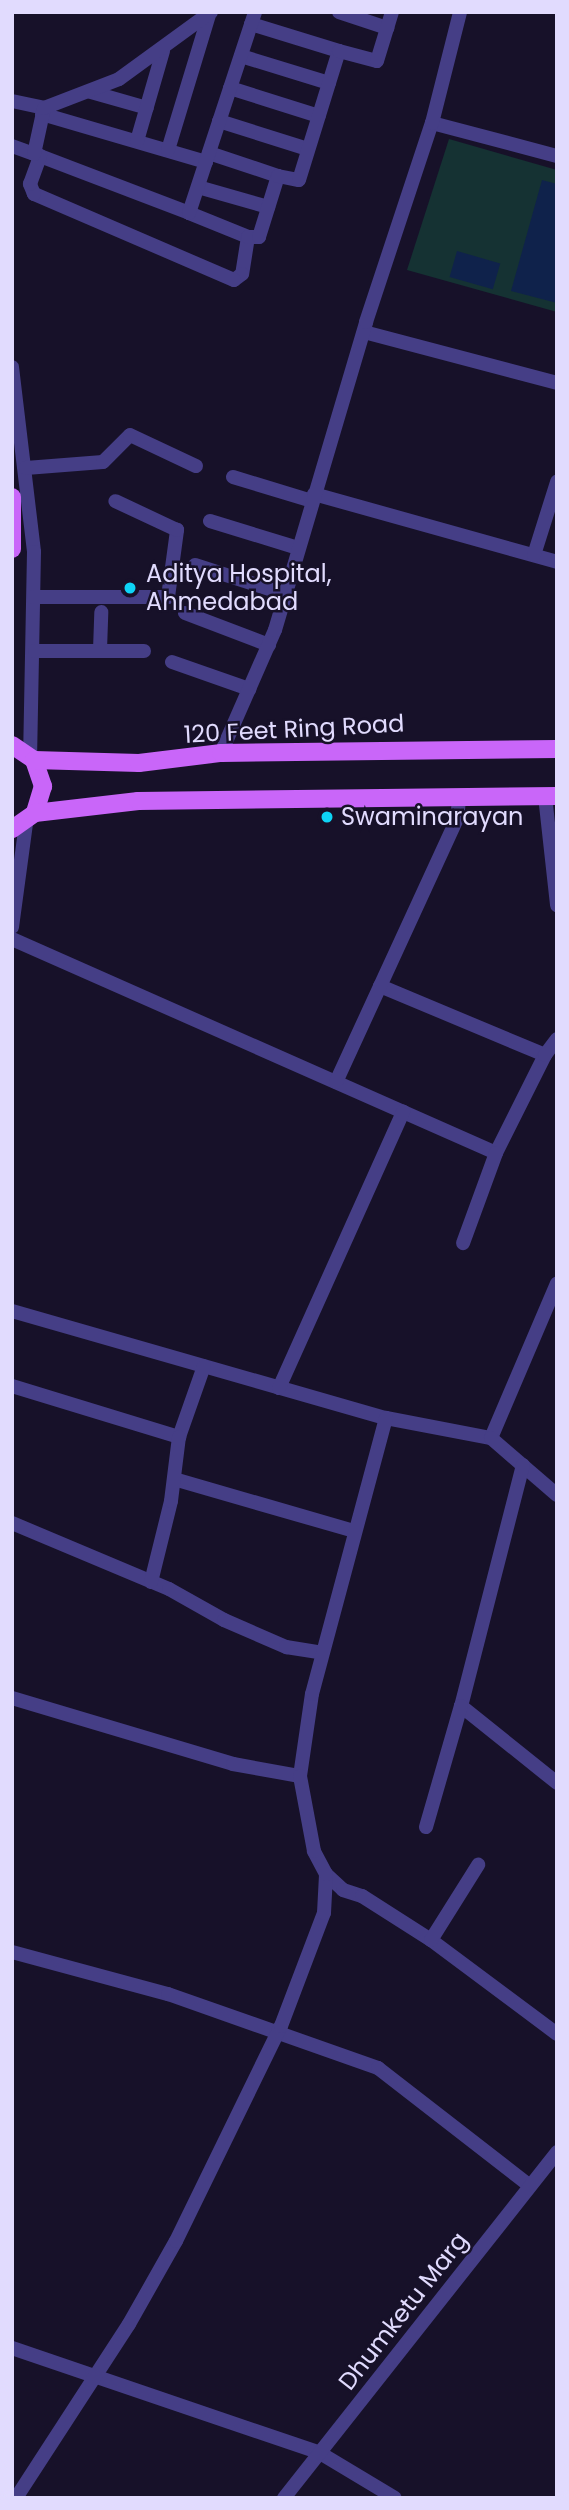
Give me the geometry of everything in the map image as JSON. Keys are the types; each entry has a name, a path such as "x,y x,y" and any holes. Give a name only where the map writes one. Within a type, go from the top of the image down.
{"main road":[{"path":"12,497 12,549"},
{"path":"12,744 32,757 43,786 24,822"},
{"name":"120 Feet Ring Road","path":"32,757 139,763 221,753 557,748"},
{"path":"24,822 138,801 551,796"}],"street":[{"path":"339,12 387,28"},
{"path":"189,213 253,18 339,51 377,61 392,12"},
{"path":"221,753 269,645 364,332 432,123 460,12"},
{"path":"43,111 90,92 163,51 210,13"},
{"path":"168,150 210,13"},
{"path":"137,141 163,51"},
{"path":"12,101 168,150 299,180 339,51"},
{"path":"241,56 329,83"},
{"path":"230,88 318,116"},
{"path":"90,92 147,108"},
{"path":"43,111 30,184 34,194 234,280 242,274 248,237"},
{"path":"219,121 308,149"},
{"path":"432,123 557,156"},
{"path":"12,146 248,237 259,237 278,176"},
{"path":"198,187 268,207"},
{"path":"364,332 557,383"},
{"path":"12,367 26,468 34,597 32,757"},
{"path":"26,468 108,460 130,435 196,466"},
{"path":"233,477 557,562"},
{"path":"534,555 557,482"},
{"path":"34,597 167,597 177,530 115,501"},
{"path":"209,520 298,548"},
{"path":"195,565 285,594"},
{"path":"100,650 101,612"},
{"path":"185,613 269,645"},
{"path":"34,651 144,651"},
{"path":"172,662 249,689"},
{"path":"551,796 557,905"},
{"path":"336,1082 457,819 459,799"},
{"path":"12,927 24,822"},
{"path":"12,939 496,1153"},
{"path":"380,986 545,1055"},
{"path":"463,1243 496,1153 545,1055 557,1039"},
{"path":"279,1388 403,1112"},
{"path":"491,1438 557,1283"},
{"path":"12,1311 386,1418 491,1438 557,1495"},
{"path":"151,1582 174,1479 179,1437 204,1366"},
{"path":"12,1386 179,1437"},
{"path":"386,1418 322,1653 300,1776 314,1851 326,1874 343,1890 372,1902 431,1940 557,2034"},
{"path":"426,1827 461,1706 523,1465"},
{"path":"174,1479 354,1531"},
{"path":"12,1523 151,1582 286,1647 322,1653"},
{"path":"12,1698 233,1764 300,1776"},
{"path":"461,1706 554,1775"},
{"path":"431,1940 478,1865"},
{"path":"16,2498 97,2378 176,2241 279,2031 324,1913 326,1874"},
{"path":"12,1951 279,2031 378,2068 530,2186"},
{"name":"Dhumketu Marg","path":"284,2498 557,2152"},
{"path":"12,2348 320,2453 395,2498"}],"green space":[{"path":"449,139 557,170 557,312 407,270"}],"water":[{"path":"542,180 557,184 557,303 511,291"},
{"path":"457,251 500,263 493,289 450,277"}],"place":[{"name":"Aditya Hospital, Ahmedabad","path":"130,588"},
{"name":"Swaminarayan","path":"327,817"}]}
